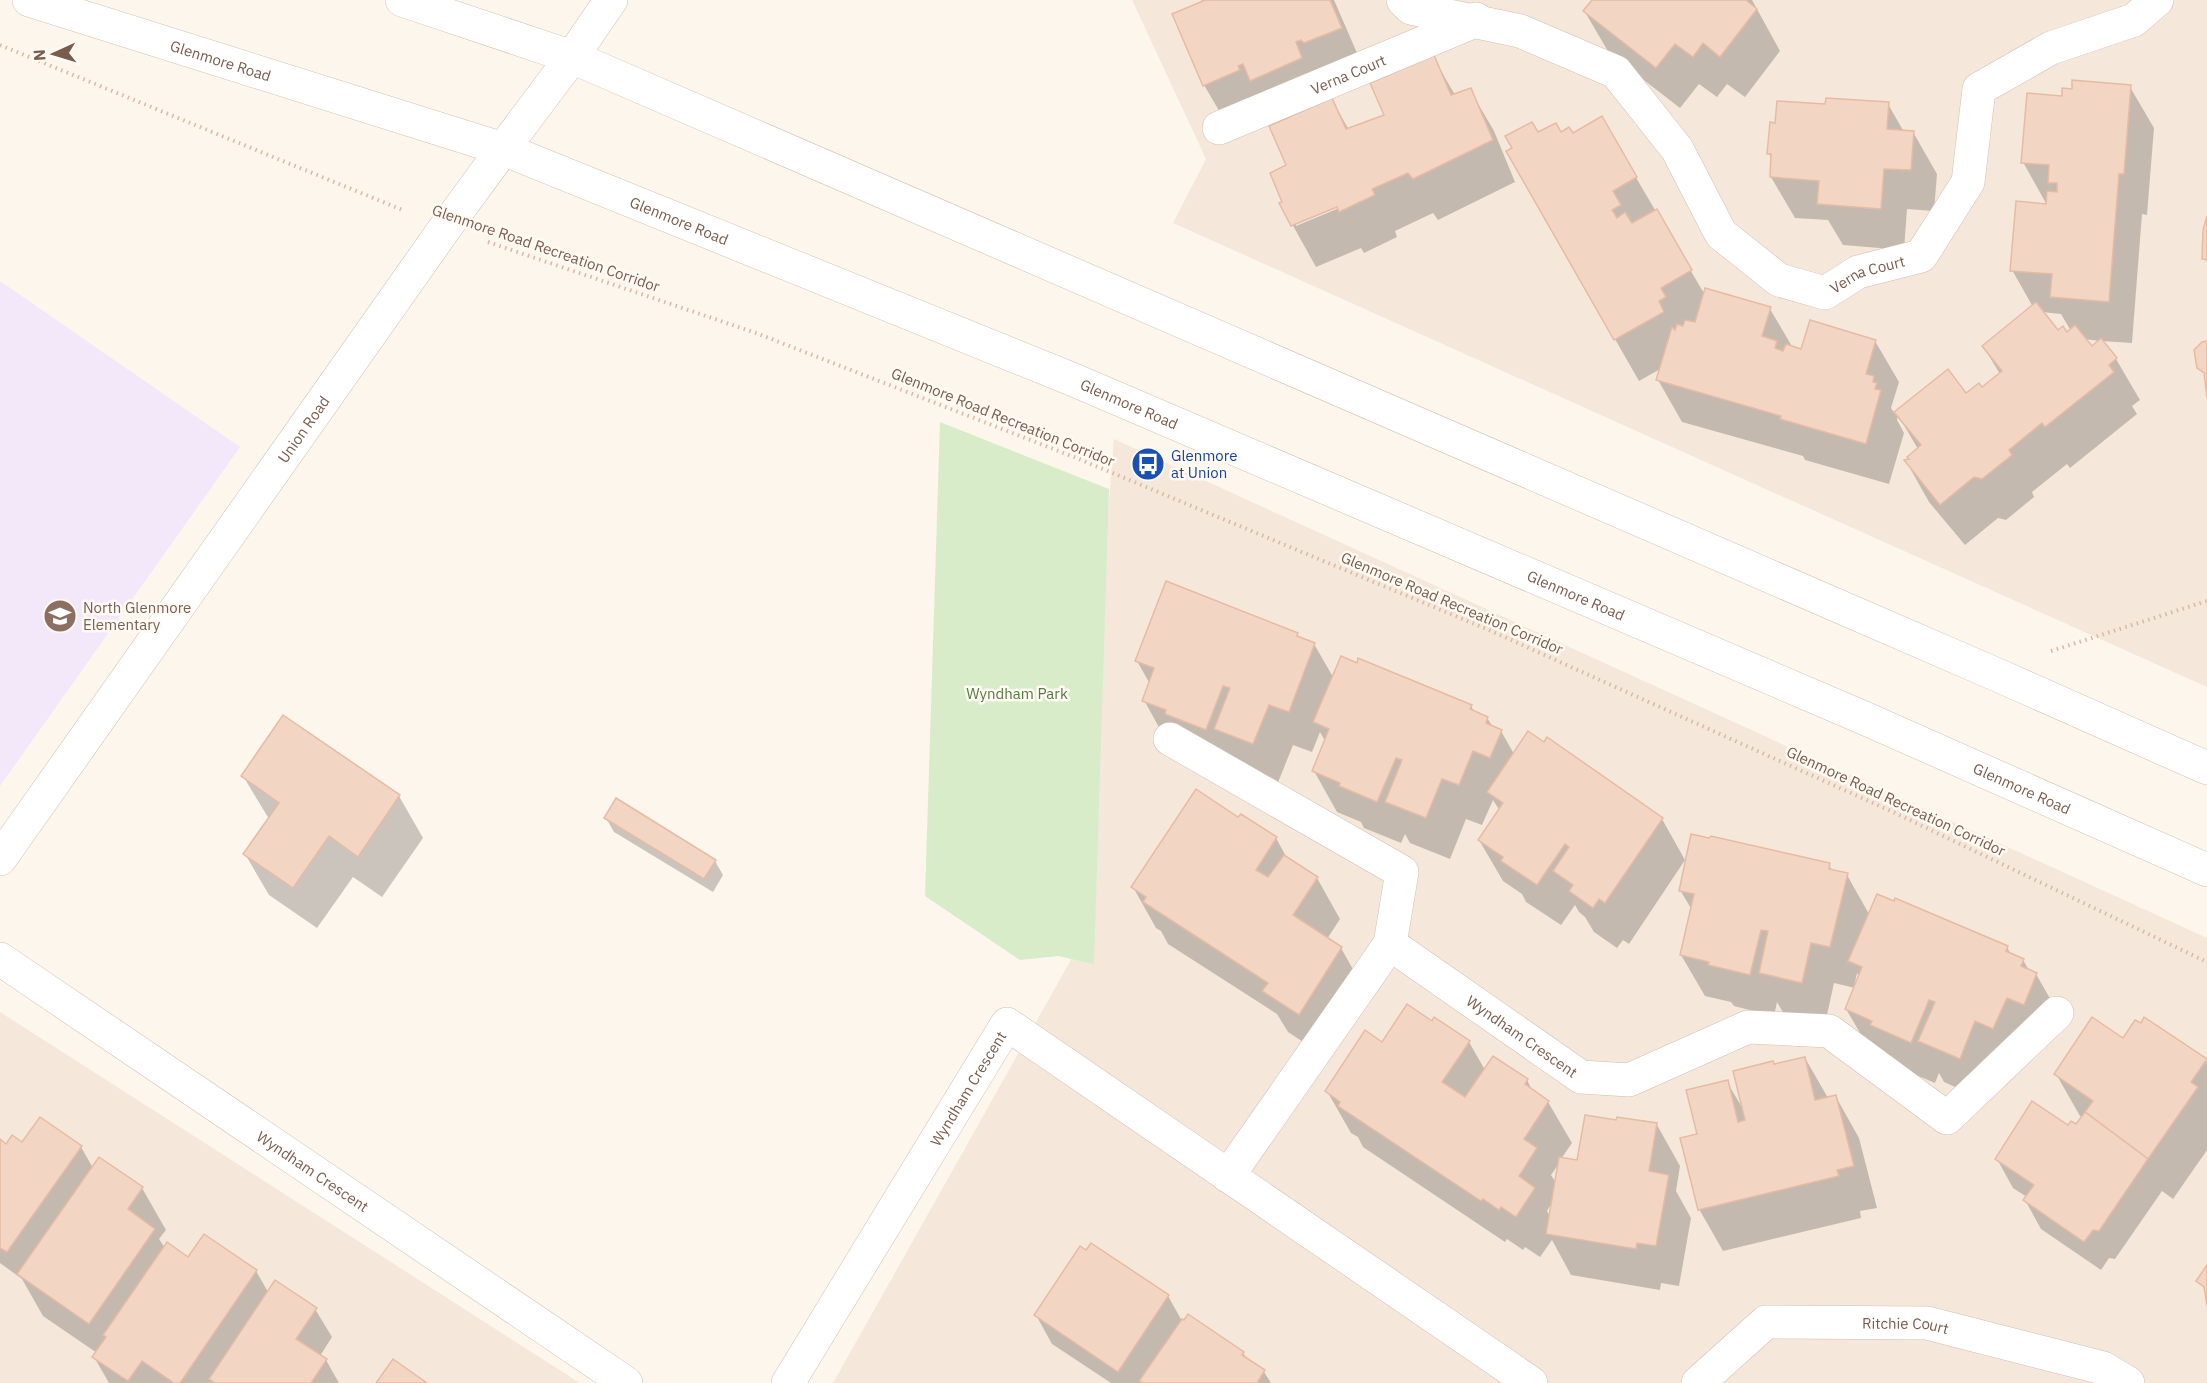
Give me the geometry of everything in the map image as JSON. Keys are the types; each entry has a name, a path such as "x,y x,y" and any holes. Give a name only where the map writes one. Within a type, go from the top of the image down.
{"street":[{"name":"Glenmore Road","path":"29,0 503,149 1074,380 1864,718 2207,870"},
{"path":"402,0 572,57 1991,672 2207,768"},
{"name":"Union Road","path":"0,859 445,228 572,57 611,0"},
{"name":"Verna Court","path":"1403,0 1411,8 1479,11 1520,32 1616,72 1677,149 1721,234 1779,280 1825,293 1858,272 1921,256 1968,182 1979,89 2051,48 2134,20 2157,0"},
{"name":"Verna Court","path":"1220,128 1479,11"},
{"path":"1170,739 1402,872 1390,944 1228,1176"},
{"name":"Wyndham Crescent","path":"1390,944 1581,1077 1629,1080 1748,1027 1829,1031 1947,1118 2057,1013"},
{"name":"Wyndham Crescent","path":"0,959 626,1383"},
{"name":"Wyndham Crescent","path":"788,1383 1007,1024 1531,1383"},
{"name":"Ritchie Court","path":"1698,1383 1766,1322 1927,1323 2103,1368 2128,1383"}],"path":[{"name":"Glenmore Road Recreation Corridor","path":"0,45 445,228 756,333 1101,468 1500,635 1893,812 2207,962"},
{"path":"2050,651 2207,601"}],"shaded area":[{"path":"1132,0 2207,0 2207,687 1173,223 1206,159"},
{"name":"North Glenmore Elementary","path":"0,281 240,447 0,786"},
{"path":"1114,439 2207,938 2207,1383 833,1383 1072,958"},
{"path":"0,1012 580,1383 0,1383"}],"green space":[{"name":"Wyndham Park","path":"940,422 1109,489 1094,964 1058,956 1020,960 925,896"}],"building":[{"path":"1202,0 1330,0 1342,28 1304,43 1301,40 1296,42 1302,58 1250,81 1243,64 1238,66 1240,70 1203,86 1172,14"},
{"path":"1592,0 1746,0 1757,9 1720,57 1703,43 1693,57 1675,44 1656,68 1583,11"},
{"path":"1434,55 1451,95 1471,88 1493,140 1413,179 1408,173 1372,189 1375,195 1339,212 1337,207 1291,226 1279,203 1282,202 1270,173 1286,165 1269,126 1332,98 1346,129 1384,115 1370,83"},
{"path":"2072,80 2131,85 2124,174 2119,174 2109,302 2050,297 2052,274 2010,271 2016,201 2046,204 2047,191 2057,192 2057,183 2048,183 2049,165 2021,163 2027,93 2062,96 2062,88 2072,89"},
{"path":"1826,98 1889,102 1887,129 1914,131 1911,170 1884,169 1881,209 1817,204 1819,181 1770,177 1771,154 1767,154 1770,122 1775,123 1777,101 1825,104"},
{"path":"1602,116 1637,177 1613,191 1621,205 1612,210 1617,218 1625,212 1632,223 1657,209 1692,270 1661,288 1666,297 1659,301 1664,312 1614,340 1506,151 1512,148 1505,136 1532,122 1538,132 1556,123 1561,132 1569,127 1573,133"},
{"path":"2207,216 2207,260 2202,259 2203,230"},
{"path":"1705,288 1771,307 1762,336 1777,341 1775,348 1783,351 1786,344 1801,349 1810,320 1876,340 1866,374 1874,376 1873,382 1877,383 1875,389 1881,390 1866,444 1780,419 1781,416 1656,380 1672,327 1675,330 1677,324 1683,326 1685,320 1695,322"},
{"path":"2036,302 2058,330 2063,326 2067,332 2075,325 2092,346 2101,338 2117,358 2109,365 2114,372 2045,427 2042,423 2009,450 2012,455 1982,479 1974,477 1940,505 1904,460 1909,459 1907,457 1921,445 1894,412 1948,369 1966,393 1979,383 1982,387 2002,371 1982,346"},
{"path":"2207,341 2207,398 2204,373 2197,368 2194,350 2202,342"},
{"path":"1166,581 1298,633 1297,636 1315,643 1289,712 1269,705 1253,744 1214,729 1230,688 1223,686 1206,730 1165,714 1166,710 1142,701 1154,668 1135,661"},
{"path":"1341,656 1357,663 1358,658 1472,705 1470,709 1488,717 1486,723 1502,730 1490,758 1473,751 1459,785 1442,779 1426,818 1385,802 1402,760 1396,758 1377,802 1339,786 1340,783 1312,771 1329,729 1313,722"},
{"path":"283,715 400,795 358,857 329,836 293,888 243,854 279,803 241,776"},
{"path":"1528,731 1544,742 1547,737 1663,818 1605,903 1599,899 1593,908 1569,891 1573,885 1553,871 1569,847 1565,844 1537,885 1501,861 1503,857 1478,840 1503,803 1487,792"},
{"path":"1196,789 1238,817 1241,814 1277,837 1256,870 1268,877 1284,855 1318,877 1293,915 1342,947 1299,1015 1262,991 1268,983 1143,902 1146,897 1131,887"},
{"path":"616,798 716,860 704,879 604,818"},
{"path":"1691,834 1709,838 1711,836 1830,863 1829,869 1848,873 1830,947 1811,943 1802,983 1759,973 1768,931 1761,930 1750,975 1708,965 1709,962 1680,955 1694,894 1679,891"},
{"path":"1877,894 1894,901 1895,898 2008,946 2006,951 2024,959 2021,966 2037,973 2024,1005 2007,998 1993,1029 1975,1021 1960,1059 1918,1041 1935,1002 1929,1000 1911,1043 1870,1025 1872,1021 1845,1009 1862,967 1848,961"},
{"path":"1407,1004 1432,1021 1434,1017 1470,1041 1442,1082 1465,1097 1493,1056 1528,1079 1525,1084 1549,1101 1524,1139 1537,1148 1519,1176 1535,1188 1516,1217 1501,1207 1499,1210 1483,1199 1481,1201 1338,1106 1340,1102 1325,1091 1365,1030 1382,1042"},
{"path":"2092,1017 2123,1038 2135,1020 2141,1023 2144,1017 2207,1059 2191,1082 2198,1087 2148,1159 2085,1112 2093,1101 2054,1074"},
{"path":"1805,1057 1815,1100 1836,1095 1854,1166 1837,1170 1839,1176 1698,1210 1680,1138 1697,1134 1686,1090 1728,1080 1738,1122 1745,1120 1733,1071 1773,1061 1774,1064"},
{"path":"2032,1101 2068,1125 2071,1121 2076,1124 2085,1112 2148,1159 2099,1231 2093,1230 2084,1242 2023,1200 2034,1185 1995,1159"},
{"path":"1585,1115 1657,1123 1649,1171 1669,1175 1656,1246 1637,1243 1636,1249 1546,1234 1559,1157 1577,1160"},
{"path":"40,1117 82,1146 7,1252 0,1248 0,1139 6,1144 12,1135 22,1142"},
{"path":"99,1157 143,1187 128,1209 155,1229 89,1324 17,1274"},
{"path":"204,1234 257,1270 180,1383 174,1383 142,1361 128,1381 92,1357 106,1337 103,1335 167,1242 188,1257"},
{"path":"1091,1243 1169,1295 1118,1372 1034,1315 1080,1246 1086,1250"},
{"path":"2207,1265 2207,1306 2204,1287 2196,1281"},
{"path":"275,1280 317,1308 296,1339 327,1359 311,1383 215,1383 209,1379"},
{"path":"1188,1314 1244,1352 1242,1355 1265,1370 1257,1383 1143,1383 1139,1381 1182,1319 1184,1320"},
{"path":"393,1359 427,1383 376,1383"}],"place":[{"name":"Glenmore at Union","path":"1148,464"},
{"name":"North Glenmore Elementary","path":"60,616"}]}
